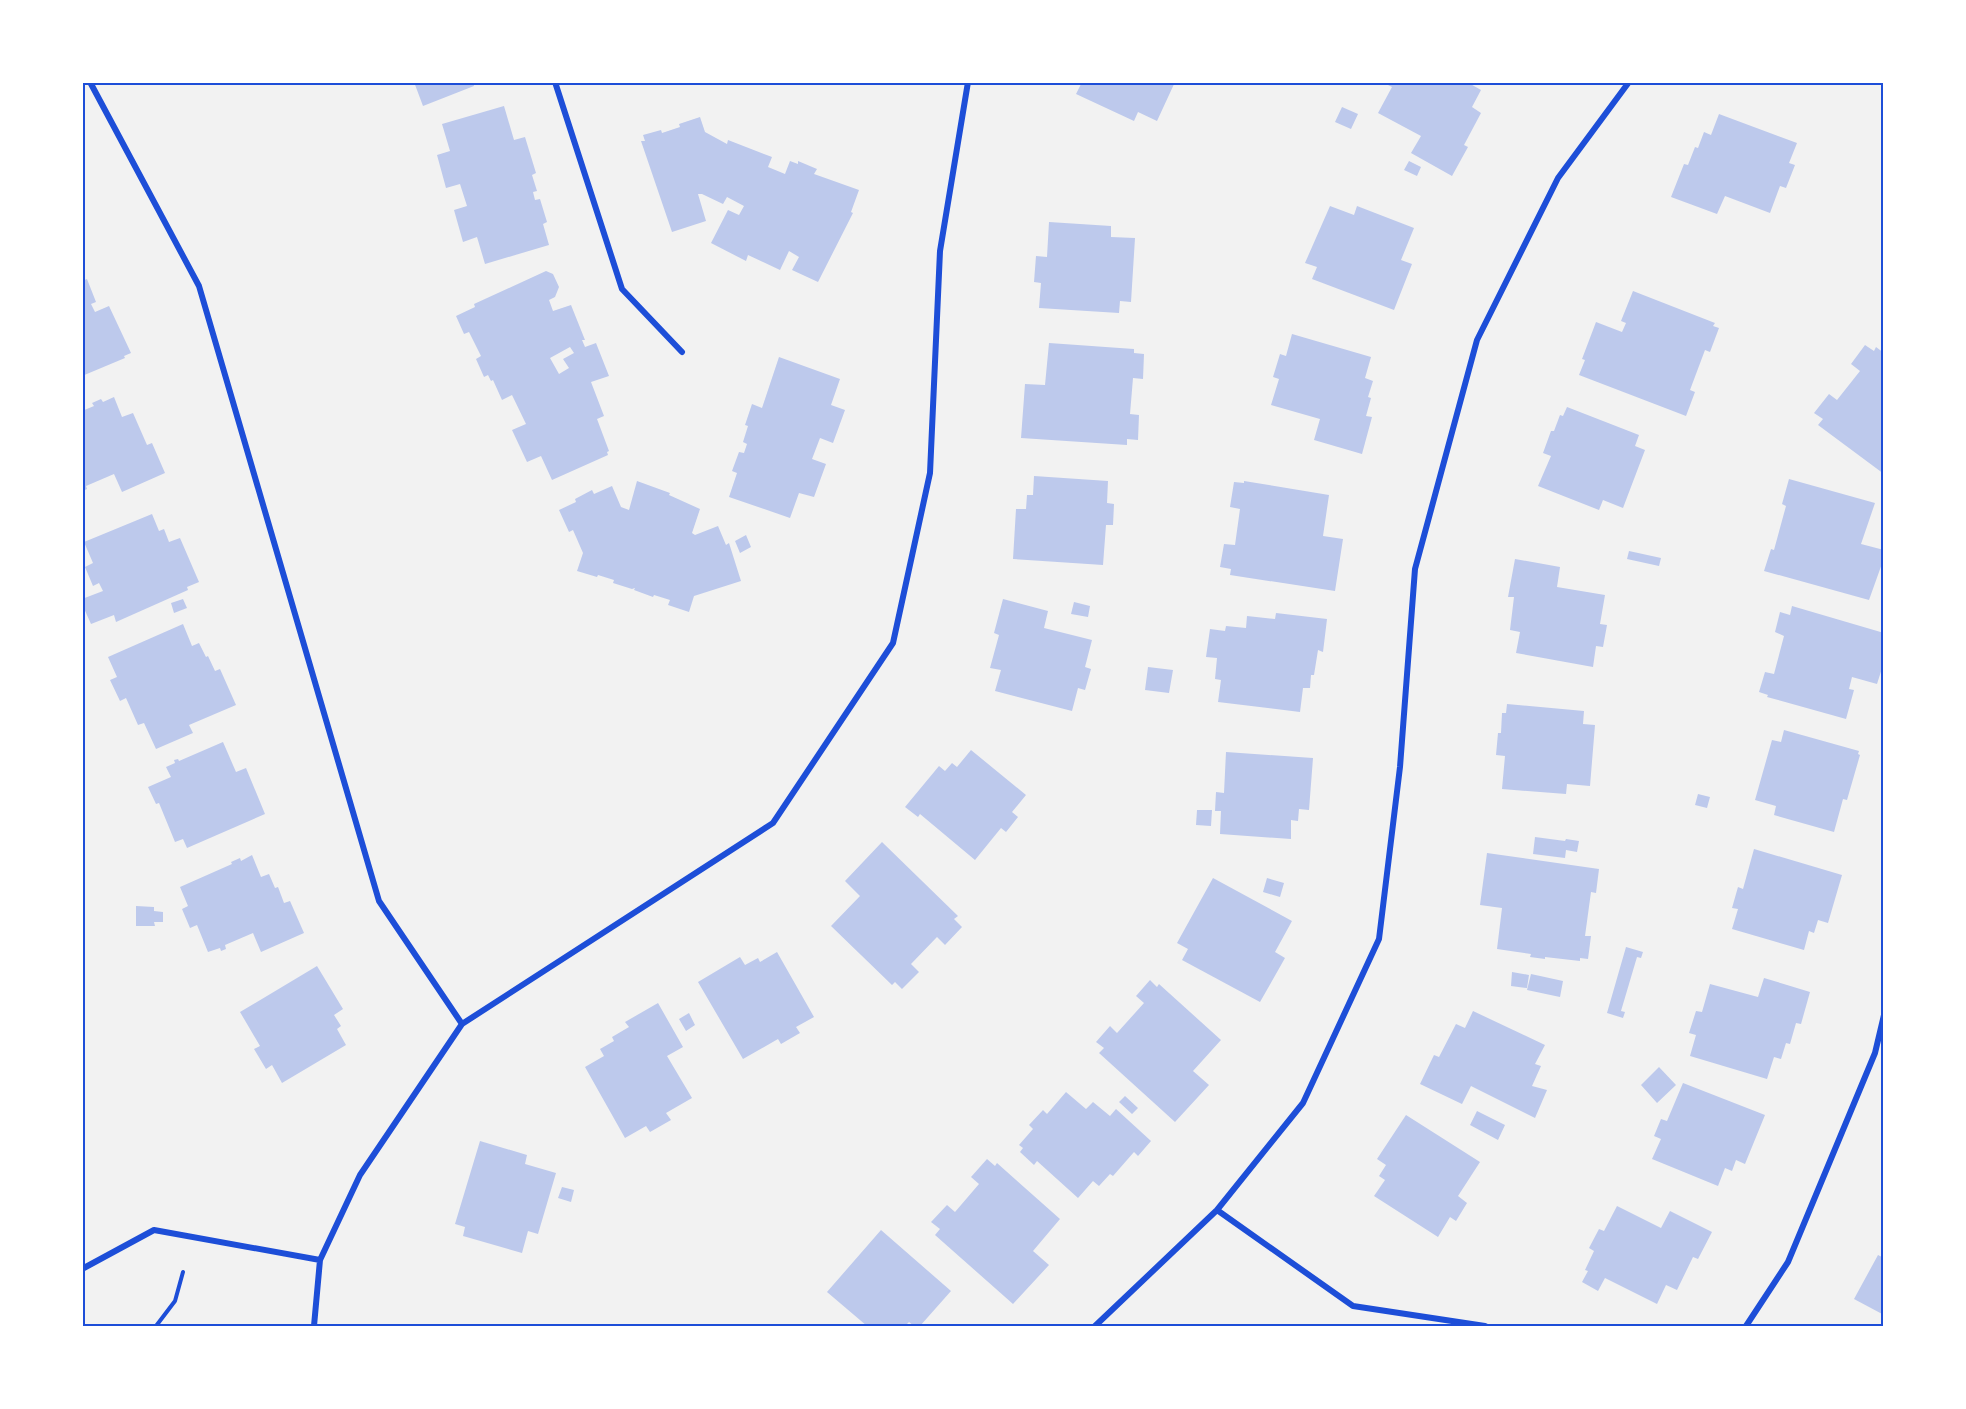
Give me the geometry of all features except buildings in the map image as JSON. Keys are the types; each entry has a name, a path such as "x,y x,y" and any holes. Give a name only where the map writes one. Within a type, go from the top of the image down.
{"street":[{"path":"90,82 199,286 379,901 462,1024"},
{"path":"555,82 622,289 682,352"},
{"path":"314,1326 320,1260 360,1175 462,1024 773,823 893,643 930,473 940,251 968,82"},
{"path":"1095,1326 1217,1210 1303,1103 1379,939 1400,766 1415,569 1477,340 1558,178 1629,82"},
{"path":"1746,1326 1788,1262 1875,1053 1884,1015"},
{"path":"1217,1210 1353,1306 1485,1326"},
{"path":"82,1269 154,1230 320,1260"}],"path":[{"path":"156,1326 175,1301 183,1272"}]}
